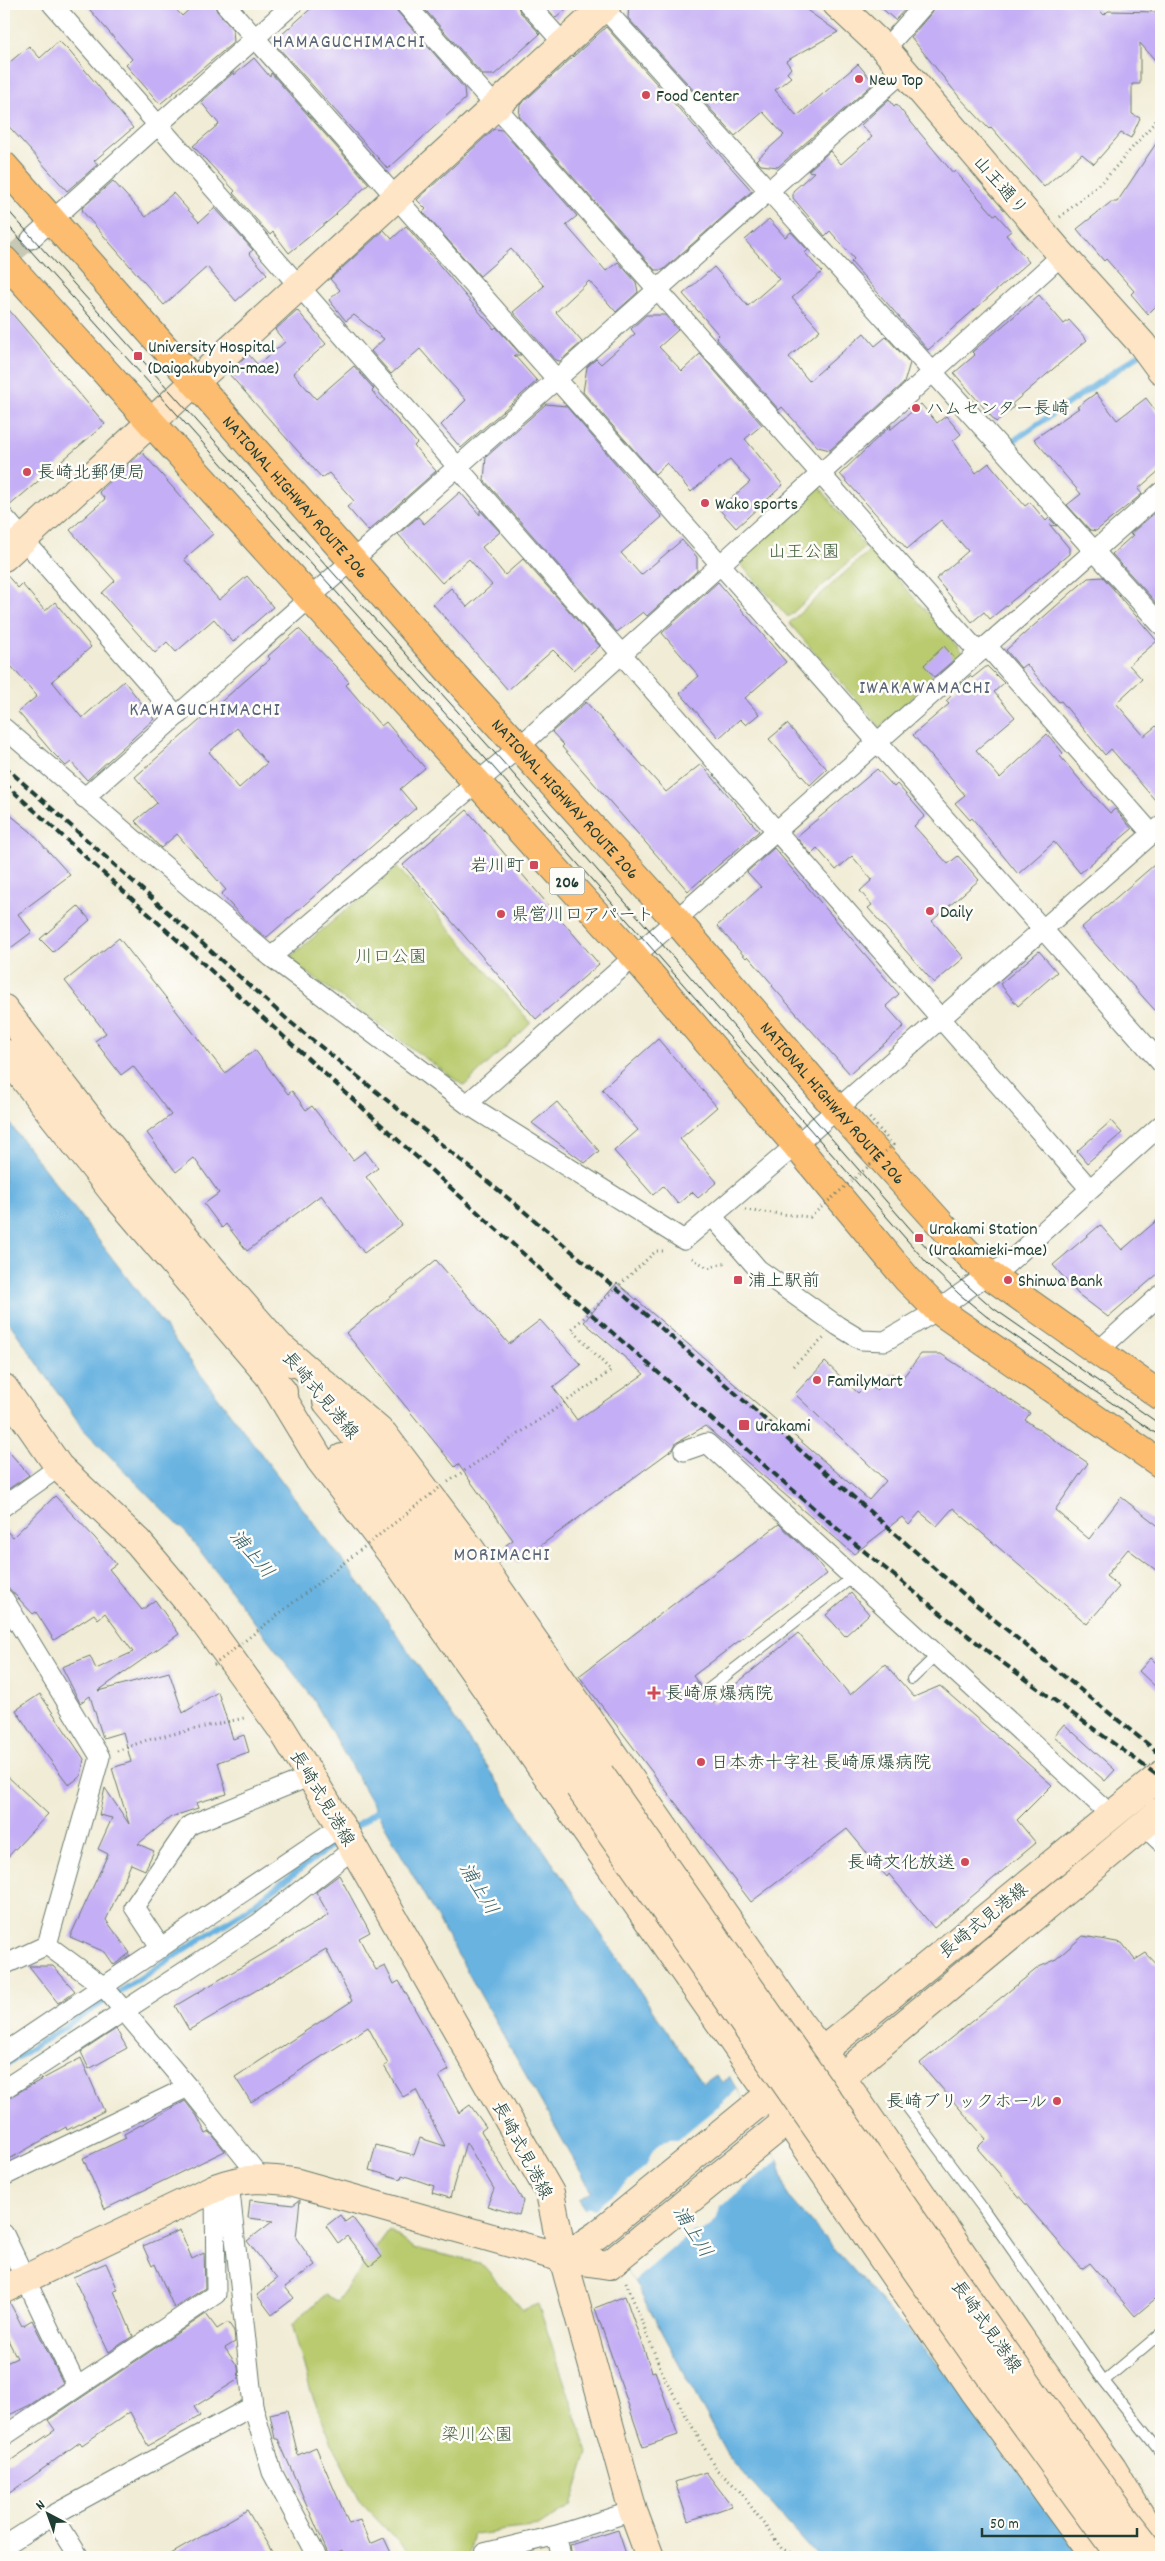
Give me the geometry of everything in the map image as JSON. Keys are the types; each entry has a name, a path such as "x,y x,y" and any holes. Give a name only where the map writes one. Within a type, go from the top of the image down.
{"highway":[{"name":"NATIONAL HIGHWAY ROUTE 206","path":"4,166 519,747 677,921 836,1108 988,1274 1161,1396"},
{"name":"206","path":"7,259 151,422 635,957 796,1145 907,1279 938,1310 1161,1464"}],"main road":[{"name":"山王通り","path":"837,4 884,49 1062,255 1142,344 1161,370"},
{"path":"14,548 605,6"},
{"path":"4,1009 128,1169 202,1278"},
{"path":"4,1052 115,1194 202,1278"},
{"name":"長崎式見港線","path":"202,1278 283,1349 370,1454 430,1534 590,1780 982,2365 1121,2557"},
{"name":"長崎式見港線","path":"202,1278 272,1379 389,1516 590,1780 1118,2510 1155,2557"},
{"path":"283,1349 384,1435 471,1550 841,2077 1030,2354 1112,2468 1161,2550"},
{"path":"272,1379 320,1460 397,1561 760,2103 936,2337 1015,2450 1094,2557"},
{"name":"長崎式見港線","path":"4,1388 59,1467 138,1542 196,1611 270,1712 347,1837 550,2193 562,2258 597,2235 1161,1774"},
{"name":"長崎式見港線","path":"617,2274 779,2127 1155,1826"},
{"path":"14,2284 222,2185 260,2177 294,2182 617,2274"},
{"path":"562,2258 633,2511 650,2557"}],"street":[{"path":"52,4 1090,1189"},
{"path":"225,4 1161,1063"},
{"path":"31,239 293,4"},
{"path":"4,728 271,957 467,1104 684,1240 796,1145 836,1108 1156,830 983,650 821,474 405,4"},
{"path":"528,4 564,44"},
{"path":"884,49 925,4"},
{"path":"605,6 769,191 1161,625"},
{"path":"84,798 904,72"},
{"path":"271,957 519,747 1062,255"},
{"path":"467,1104 677,921 1161,492"},
{"path":"4,517 14,548 177,716"},
{"path":"712,1216 747,1254 758,1269 838,1326 862,1340 885,1341 938,1310 988,1274 1006,1265 1161,1125"},
{"path":"1097,1352 1161,1294"},
{"path":"684,1451 707,1443 1111,1815"},
{"path":"4,1506 59,1467"},
{"path":"4,1599 100,1757 46,1945 4,1965"},
{"path":"162,1948 134,1907 190,1825 310,1776"},
{"path":"4,2053 162,1948 347,1837"},
{"path":"4,2089 259,1923 347,1837"},
{"path":"46,1945 104,1987 260,2177"},
{"path":"4,2176 188,2087"},
{"path":"4,2436 216,2294 222,2185"},
{"path":"222,2185 253,2406 272,2472 317,2557"},
{"path":"4,2234 14,2284 77,2387"},
{"path":"4,2546 53,2515 253,2406"},
{"path":"484,2553 557,2535 633,2511"},
{"path":"53,2515 79,2557"},
{"path":"557,2535 561,2557"}],"lane":[{"path":"706,1691 854,1577"},
{"path":"912,1679 937,1655"},
{"path":"908,2107 982,2207 1104,2381 1161,2453"},
{"path":"1104,2381 1161,2333"}],"path":[{"path":"1042,232 1106,178 1161,115"},
{"path":"745,1210 810,1217 893,1144 867,1115"},
{"path":"214,1665 439,1488 611,1371 572,1329 656,1251 664,1251"},
{"path":"688,1255 708,1268 747,1254"},
{"path":"793,1366 838,1326"},
{"path":"100,1757 148,1740 270,1712"},
{"path":"617,2274 664,2377 717,2470 739,2490 782,2549 800,2557"}],"green space":[{"name":"山王公園","path":"819,486 865,547 788,617 737,560"},
{"path":"871,549 963,653 880,727 789,623"},
{"name":"川口公園","path":"397,867 531,1023 464,1086 288,959"},
{"name":"梁川公園","path":"389,2230 414,2248 480,2263 523,2310 538,2304 588,2452 571,2506 540,2526 474,2534 468,2557 413,2557 362,2504 334,2448 311,2392 292,2324 325,2295 337,2301"}],"water":[{"name":"浦上川","path":"4,1116 383,1614 703,2084 716,2075 723,2083 729,2076 778,2160 788,2197 935,2361 1102,2557 818,2557 730,2459 634,2281 578,2199 592,2192 312,1697 188,1535 84,1430 4,1315"}],"pier":[{"path":"736,2088 778,2160 720,2207 717,2218 709,2227 701,2232 693,2231 634,2281 584,2209 585,2207 595,2209 646,2166 652,2151 660,2143 677,2140 731,2096"}],"building":[{"path":"85,4 171,4 182,16 195,4 214,4 217,11 233,30 234,42 160,104 126,65 132,59"},
{"path":"316,4 394,4 397,11 464,88 465,99 388,169 277,46 280,36"},
{"path":"420,4 517,4 520,12 540,34 494,75 483,75"},
{"path":"543,4 572,4 556,18"},
{"path":"629,4 798,4 838,32 786,61 791,68 787,73 791,77 775,90 797,116 858,64 874,83 778,167 761,165 756,160 784,135 763,112 735,136 628,18"},
{"path":"877,4 910,4 895,20"},
{"path":"936,4 1094,4 1104,15 1108,11 1161,12 1161,67 1140,43 1140,84 1132,84 1132,114 1140,118 1131,138 1121,133 1094,164 1082,154 1044,187 991,127 989,129 960,98 911,37 933,11"},
{"path":"606,27 752,191 663,270 655,270 519,116 520,105"},
{"path":"59,41 133,128 94,161 98,164 67,191 4,121 4,67 29,46 40,58"},
{"path":"254,58 270,77 271,73 369,184 337,214 289,253 273,232 270,235 233,193 235,191 193,146 219,124 201,102 234,72 234,75"},
{"path":"889,99 894,106 896,104 953,173 955,171 994,215 996,214 1011,231 1006,235 1029,262 928,350 851,262 854,259 830,231 825,236 793,198 793,191 814,172 808,171 830,151 841,164 872,137 861,125"},
{"path":"494,129 502,130 577,216 566,225 606,271 618,262 636,282 638,292 616,312 589,281 556,312 582,342 560,361 555,360 513,312 544,286 511,249 480,276 423,212 426,209 417,200"},
{"path":"1161,136 1161,301 1148,314 1131,294 1134,291 1106,259 1104,261 1077,229 1111,202 1117,202"},
{"path":"113,181 146,217 173,193 199,222 215,208 253,250 249,253 267,274 236,301 207,267 164,305 83,212 82,208"},
{"path":"769,219 785,237 791,232 808,250 805,253 822,272 792,298 820,330 789,357 809,381 864,333 875,346 886,337 910,363 904,383 830,450 818,447 782,407 779,410 716,338 719,335 683,294 714,267 748,306 779,279 745,240"},
{"path":"406,226 494,329 496,327 521,355 514,355 537,381 461,448 441,425 466,400 420,349 391,374 371,351 384,339 354,315 346,321 329,300 340,290 330,279 384,230 392,239"},
{"path":"1039,295 1064,324 1069,320 1087,340 1012,404 1014,407 996,422 954,373 975,355 972,352"},
{"path":"4,304 105,424 8,507 4,506"},
{"path":"297,310 326,344 293,373 316,399 354,366 374,389 372,391 417,443 414,446 436,471 368,531 347,507 354,501 329,473 322,478 228,373 248,354 258,365 285,342 275,330"},
{"path":"646,315 665,315 678,330 659,347 682,371 700,354 762,425 745,439 783,485 736,528 719,509 750,482 730,459 691,492 667,463 655,474 583,392 587,367 596,359 601,364 635,334 631,329"},
{"path":"1096,393 1117,420 1146,398 1161,418 1161,469 1138,489 1142,494 1096,531 1090,530 1067,505 1081,494 1034,439 1079,408 1077,407"},
{"path":"546,404 566,406 662,517 621,553 641,575 682,540 697,557 697,571 647,616 643,612 617,632 484,480 486,457"},
{"path":"921,404 937,423 946,416 961,434 953,441 976,473 989,463 1025,506 1030,502 1046,521 1049,518 1057,526 1050,525 1069,548 1069,554 990,619 984,612 972,622 936,579 968,551 941,520 907,549 840,474 891,425 890,430"},
{"path":"142,452 213,534 184,559 219,600 247,576 273,607 233,642 214,619 176,652 167,642 155,653 102,593 115,581 70,530 105,499 99,492"},
{"path":"460,492 480,515 480,510 500,532 482,547 505,575 523,559 600,646 573,670 553,650 508,690 433,604 451,588 467,607 492,585 469,559 442,583 398,534 418,517 424,524"},
{"path":"1157,511 1161,516 1160,607 1112,554 1133,535 1130,534"},
{"path":"4,572 18,588 22,584 45,611 55,602 91,647 52,681 82,718 124,681 154,719 87,780 71,762 66,766 18,712 37,696 4,658"},
{"path":"1103,577 1157,641 1129,665 1142,679 1116,703 1144,736 1161,722 1161,807 1111,749 1105,755 1061,701 1059,702 1026,664 1021,668 1006,650 1088,578"},
{"path":"718,582 786,662 745,698 759,714 746,725 740,719 719,738 680,693 699,676 662,633"},
{"path":"299,629 349,682 346,685 381,726 386,722 425,768 400,789 416,808 266,938 241,916 221,894 226,890 177,834 161,848 135,821 157,803 135,777 270,659 268,656","holes":["237,728 267,763 239,788 209,752"]},
{"path":"944,646 955,659 934,677 924,665"},
{"path":"987,666 1004,683 994,692 1015,717 976,750 1000,778 1047,734 1063,753 1060,756 1085,786 1110,813 1115,809 1132,829 1080,873 1054,842 1018,874 972,818 970,820 955,803 965,795 913,735 949,704 946,701 951,696 949,694 970,676 972,678"},
{"path":"586,702 666,792 701,764 759,831 688,891 562,747 564,745 552,732"},
{"path":"787,724 827,769 810,785 769,739"},
{"path":"877,769 894,787 897,784 925,816 914,826 948,864 958,856 979,880 932,921 964,958 934,983 868,908 872,905 860,891 872,880 852,856 836,870 817,848 811,854 796,837"},
{"path":"4,810 30,831 70,875 18,914 32,932 4,953"},
{"name":"県営川口アパート","path":"467,810 599,964 536,1019 403,865"},
{"path":"774,848 899,994 886,1006 904,1026 850,1074 748,956 746,958 717,926 761,887 747,872"},
{"path":"1161,859 1161,1017 1081,928"},
{"path":"78,906 90,920 53,952 40,939"},
{"path":"119,938 225,1073 255,1050 288,1094 292,1091 306,1110 312,1106 353,1160 365,1151 378,1168 366,1177 402,1225 364,1253 321,1195 247,1251 226,1224 222,1228 204,1204 219,1193 194,1158 176,1172 147,1133 171,1115 133,1066 121,1075 95,1041 106,1033 65,981"},
{"path":"1039,951 1057,972 1018,1006 1000,984"},
{"path":"658,1039 717,1107 680,1139 717,1182 698,1198 692,1192 678,1204 663,1186 653,1195 614,1151 638,1130 602,1089"},
{"path":"557,1102 599,1151 585,1163 532,1123"},
{"path":"1111,1121 1122,1133 1087,1163 1077,1151"},
{"path":"1161,1217 1161,1271 1108,1317 1078,1294 1053,1265 1100,1225 1122,1250"},
{"path":"436,1260 509,1344 540,1320 581,1365 553,1387 577,1420 644,1374 584,1322 617,1283 869,1500 886,1481 795,1394 825,1362 858,1393 867,1384 876,1390 892,1373 900,1381 921,1354 941,1354 1030,1413 1025,1420 1088,1463 1055,1510 1089,1539 1121,1497 1161,1528 1161,1574 1128,1549 1106,1576 1119,1587 1087,1624 953,1508 937,1526 920,1512 909,1525 902,1517 854,1554 705,1426 676,1443 673,1449 518,1562 506,1545 513,1540 458,1464 455,1467 346,1333"},
{"path":"4,1446 29,1475 4,1492"},
{"path":"55,1496 95,1538 116,1564 109,1569 142,1610 155,1600 179,1634 98,1691 169,1672 183,1713 218,1692 233,1739 244,1735 249,1752 218,1762 227,1794 196,1803 198,1808 171,1817 138,1844 154,1851 145,1870 131,1864 106,1920 130,1953 114,1965 105,1952 70,1937 108,1854 98,1849 112,1818 99,1815 105,1788 129,1824 112,1768 131,1762 123,1732 103,1738 90,1696 80,1703 62,1667 90,1656 96,1669 133,1652 105,1613 98,1619 94,1614 54,1640 36,1612 33,1614 4,1583 4,1529 13,1537"},
{"path":"779,1524 813,1556 827,1574 693,1676 701,1687 701,1696 709,1697 713,1703 798,1633 850,1695 885,1664 914,1697 940,1686 1052,1785 1017,1820 1036,1843 934,1928 889,1874 887,1877 847,1829 751,1902 579,1676"},
{"path":"851,1593 869,1614 845,1636 826,1615"},
{"path":"1151,1658 1161,1668 1161,1692 1139,1671"},
{"path":"40,1694 84,1759 81,1776 69,1785 35,1740 16,1710"},
{"path":"1064,1724 1115,1770 1105,1781 1054,1736"},
{"path":"4,1773 48,1814 4,1861"},
{"path":"339,1875 370,1932 359,1938 376,1970 385,1966 394,1984 399,1981 449,2070 439,2076 459,2113 470,2105 486,2127 481,2131 523,2201 519,2215 487,2206 494,2189 466,2142 450,2198 432,2193 434,2186 402,2175 401,2179 369,2170 376,2145 414,2155 420,2138 445,2146 416,2090 403,2097 384,2066 388,2064 368,2027 251,2102 235,2077 352,2001 326,1949 189,2030 175,2006 329,1915 316,1892"},
{"name":"長崎ブリックホール","path":"1083,1936 1122,1943 1135,1960 1146,1953 1161,1969 1161,2294 1135,2316 1090,2263 1082,2269 977,2148 986,2139 920,2063 1039,1967 1055,1960"},
{"path":"29,1966 53,1966 75,1991 58,2003"},
{"path":"116,2029 127,2048 89,2069 81,2052"},
{"path":"81,2058 104,2111 67,2130 66,2127 4,2162 4,2100"},
{"path":"185,2101 197,2116 206,2134 210,2132 225,2151 105,2209 83,2158 126,2138 124,2134"},
{"path":"250,2200 293,2205 300,2200 296,2238 315,2265 285,2287 294,2298 272,2315 257,2295 277,2279 247,2241 273,2221 248,2218"},
{"path":"340,2215 345,2222 352,2217 382,2257 370,2266 347,2236 338,2243 326,2226"},
{"path":"180,2230 192,2259 204,2253 205,2288 174,2308 155,2264 152,2266 143,2246"},
{"path":"106,2263 118,2290 114,2291 133,2336 109,2352 73,2277"},
{"path":"625,2296 652,2372 655,2371 678,2435 643,2447 595,2308"},
{"path":"10,2303 22,2326 32,2320 63,2383 30,2405 9,2415 4,2404 4,2364 17,2358 4,2332 4,2304"},
{"path":"206,2314 217,2329 228,2322 234,2331 235,2342 225,2348 238,2367 239,2379 194,2407 200,2416 148,2446 130,2412 82,2445 80,2442 4,2497 4,2461 10,2461 55,2430 48,2420"},
{"path":"287,2410 298,2455 316,2447 349,2524 360,2520 370,2544 384,2538 393,2557 342,2557 344,2556 342,2550 329,2556 278,2439 275,2439 270,2414"},
{"path":"706,2472 732,2506 688,2521 675,2482"},
{"path":"247,2510 275,2557 166,2557"},
{"path":"618,2530 627,2557 572,2557 570,2545"}],"waterway":[{"path":"1151,344 1161,334"},
{"path":"1006,446 1140,354"},
{"path":"350,1831 382,1807"},
{"path":"4,2066 243,1912 340,1839"}],"tunnel":[{"path":"14,253 31,239"}],"tram line":[{"path":"4,206 502,761 934,1256 993,1308 1161,1425"},
{"path":"4,221 494,768 927,1263 959,1294 986,1316 1161,1437"}],"railway":[{"path":"4,766 289,1021 514,1203 619,1291 975,1604 1161,1755"},
{"path":"4,783 559,1286 849,1539 991,1654 1161,1778"}],"place":[{"name":"New Top","path":"859,79"},
{"name":"Food Center","path":"646,95"},
{"name":"University Hospital (Daigakubyoin-mae)","path":"138,356"},
{"name":"ハムセンター長崎","path":"916,408"},
{"name":"長崎北郵便局","path":"27,472"},
{"name":"Wako sports","path":"705,503"},
{"name":"岩川町","path":"534,865"},
{"name":"Daily","path":"930,911"},
{"name":"県営川口アパート","path":"501,914"},
{"name":"Urakami Station (Urakamieki-mae)","path":"919,1238"},
{"name":"浦上駅前","path":"738,1280"},
{"name":"Shinwa Bank","path":"1008,1280"},
{"name":"FamilyMart","path":"817,1380"},
{"name":"Urakami","path":"744,1425"},
{"name":"長崎原爆病院","path":"654,1693"},
{"name":"日本赤十字社 長崎原爆病院","path":"701,1762"},
{"name":"長崎文化放送","path":"965,1862"},
{"name":"長崎ブリックホール","path":"1057,2101"}],"district":[{"name":"HAMAGUCHIMACHI","path":"349,40"},
{"name":"IWAKAWAMACHI","path":"925,686"},
{"name":"KAWAGUCHIMACHI","path":"205,708"},
{"name":"MORIMACHI","path":"502,1553"}]}
